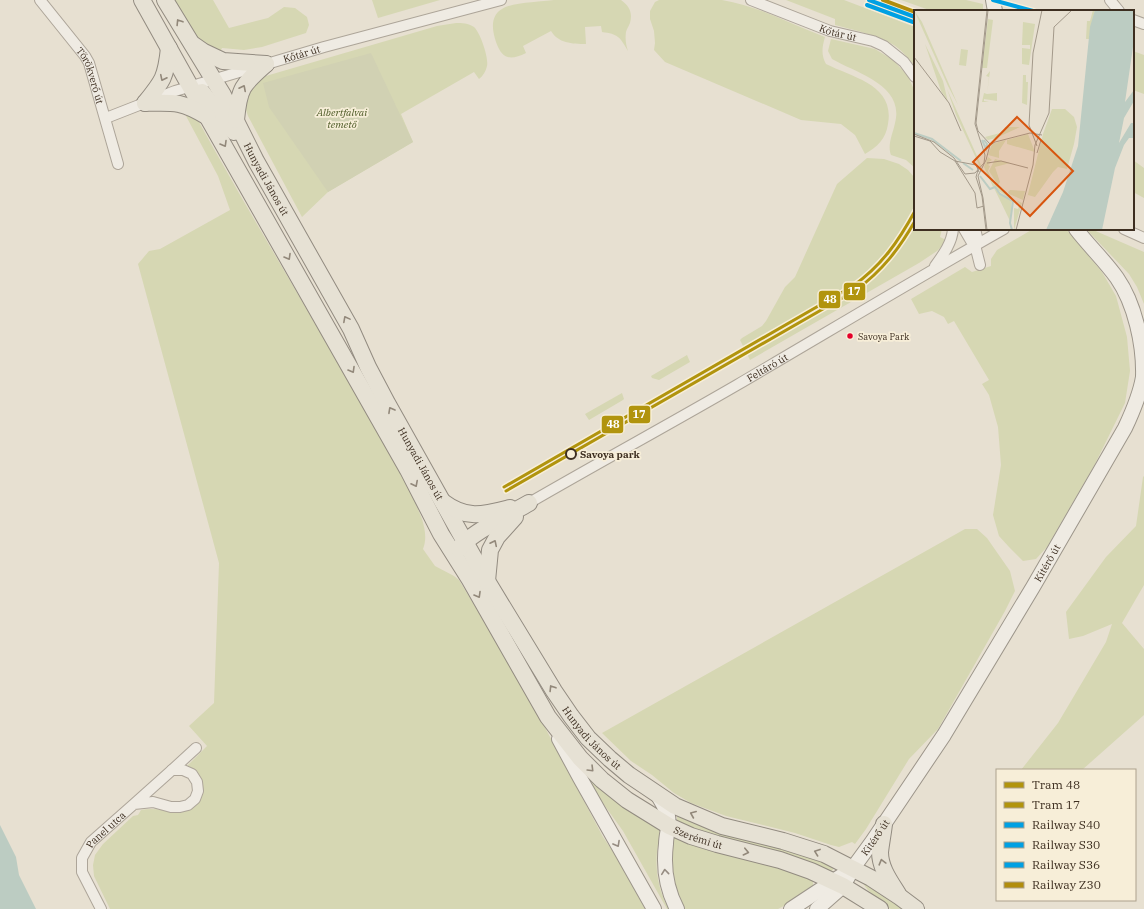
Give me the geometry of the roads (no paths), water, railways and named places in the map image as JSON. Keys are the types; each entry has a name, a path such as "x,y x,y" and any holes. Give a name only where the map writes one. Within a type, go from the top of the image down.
{"main road":[{"name":"Hunyadi János út","path":"165,0 214,79 256,161 334,297 387,403 442,501 487,580 554,691 588,738 629,775 657,794 668,816 669,826 666,842 665,867 666,878 672,899 677,909"},
{"path":"993,0 995,10"},
{"name":"Hunyadi János út","path":"143,2 390,437 434,522 470,580 548,717 580,778 654,909"},
{"path":"143,2 196,66 206,76 214,79"},
{"path":"192,44 204,52 223,61 266,64"},
{"path":"145,103 164,77 167,68 168,48"},
{"path":"236,120 241,91 246,81 266,64"},
{"path":"190,86 200,90 216,108 256,161"},
{"path":"145,103 180,103 192,107 208,117"},
{"name":"Kitérő út","path":"817,909 838,883 853,868 872,842 961,709 1125,428 1140,393 1144,375 1144,355 1134,310 1117,278 1077,230"},
{"path":"442,501 453,509 473,515 491,513 529,503"},
{"path":"458,562 459,549 465,541 529,503"},
{"path":"487,580 490,550 497,537 529,503"},
{"name":"Szerémi út","path":"548,717 580,758 602,780 627,800 669,826 690,836 780,860 811,871 838,883 880,909"},
{"name":"Szerémi út","path":"657,794 674,806 722,826 804,847 824,854 853,868 900,897 916,909"},
{"path":"884,824 880,854 882,864 888,878 900,897"},
{"name":"Kitérő út","path":"791,909 838,883"}],"street":[{"name":"Törökverő út","path":"40,0 85,56 94,76 118,164"},
{"name":"Kőtár út","path":"106,118 190,86 347,41 501,0"},
{"name":"Kőtár út","path":"751,0 830,31 873,41 884,46 904,62 914,76"},
{"path":"1110,0 1117,10"},
{"path":"1134,20 1144,24"},
{"path":"932,269 945,253 952,237 953,230"},
{"path":"965,230 971,241 976,245"},
{"path":"975,230 980,265"},
{"name":"Feltáró út","path":"529,503 841,324 932,269 1002,230"},
{"path":"1126,230 1144,238"},
{"name":"Panel utca","path":"101,909 82,872 82,858 91,842 196,748"},
{"name":"Panel utca","path":"134,804 153,802 171,807 180,807 195,799 198,791 198,782 192,774 183,770 172,770"}],"tram line":[{"name":"48","path":"504,487 853,286 873,270 896,243 914,213"},
{"name":"17","path":"506,491 856,290 874,275 889,259 903,241 914,223"}],"rail line":[{"name":"S30","path":"869,0 914,17"},
{"name":"Z30","path":"883,0 914,12"},
{"name":"S40","path":"993,0 1029,10"},
{"name":"S36","path":"867,5 913,22"}],"place":[{"name":"Savoya Park","path":"850,336"},
{"name":"Savoya park","path":"571,454"}],"park label":[{"name":"Albertfalvai temető","path":"342,118"}]}
